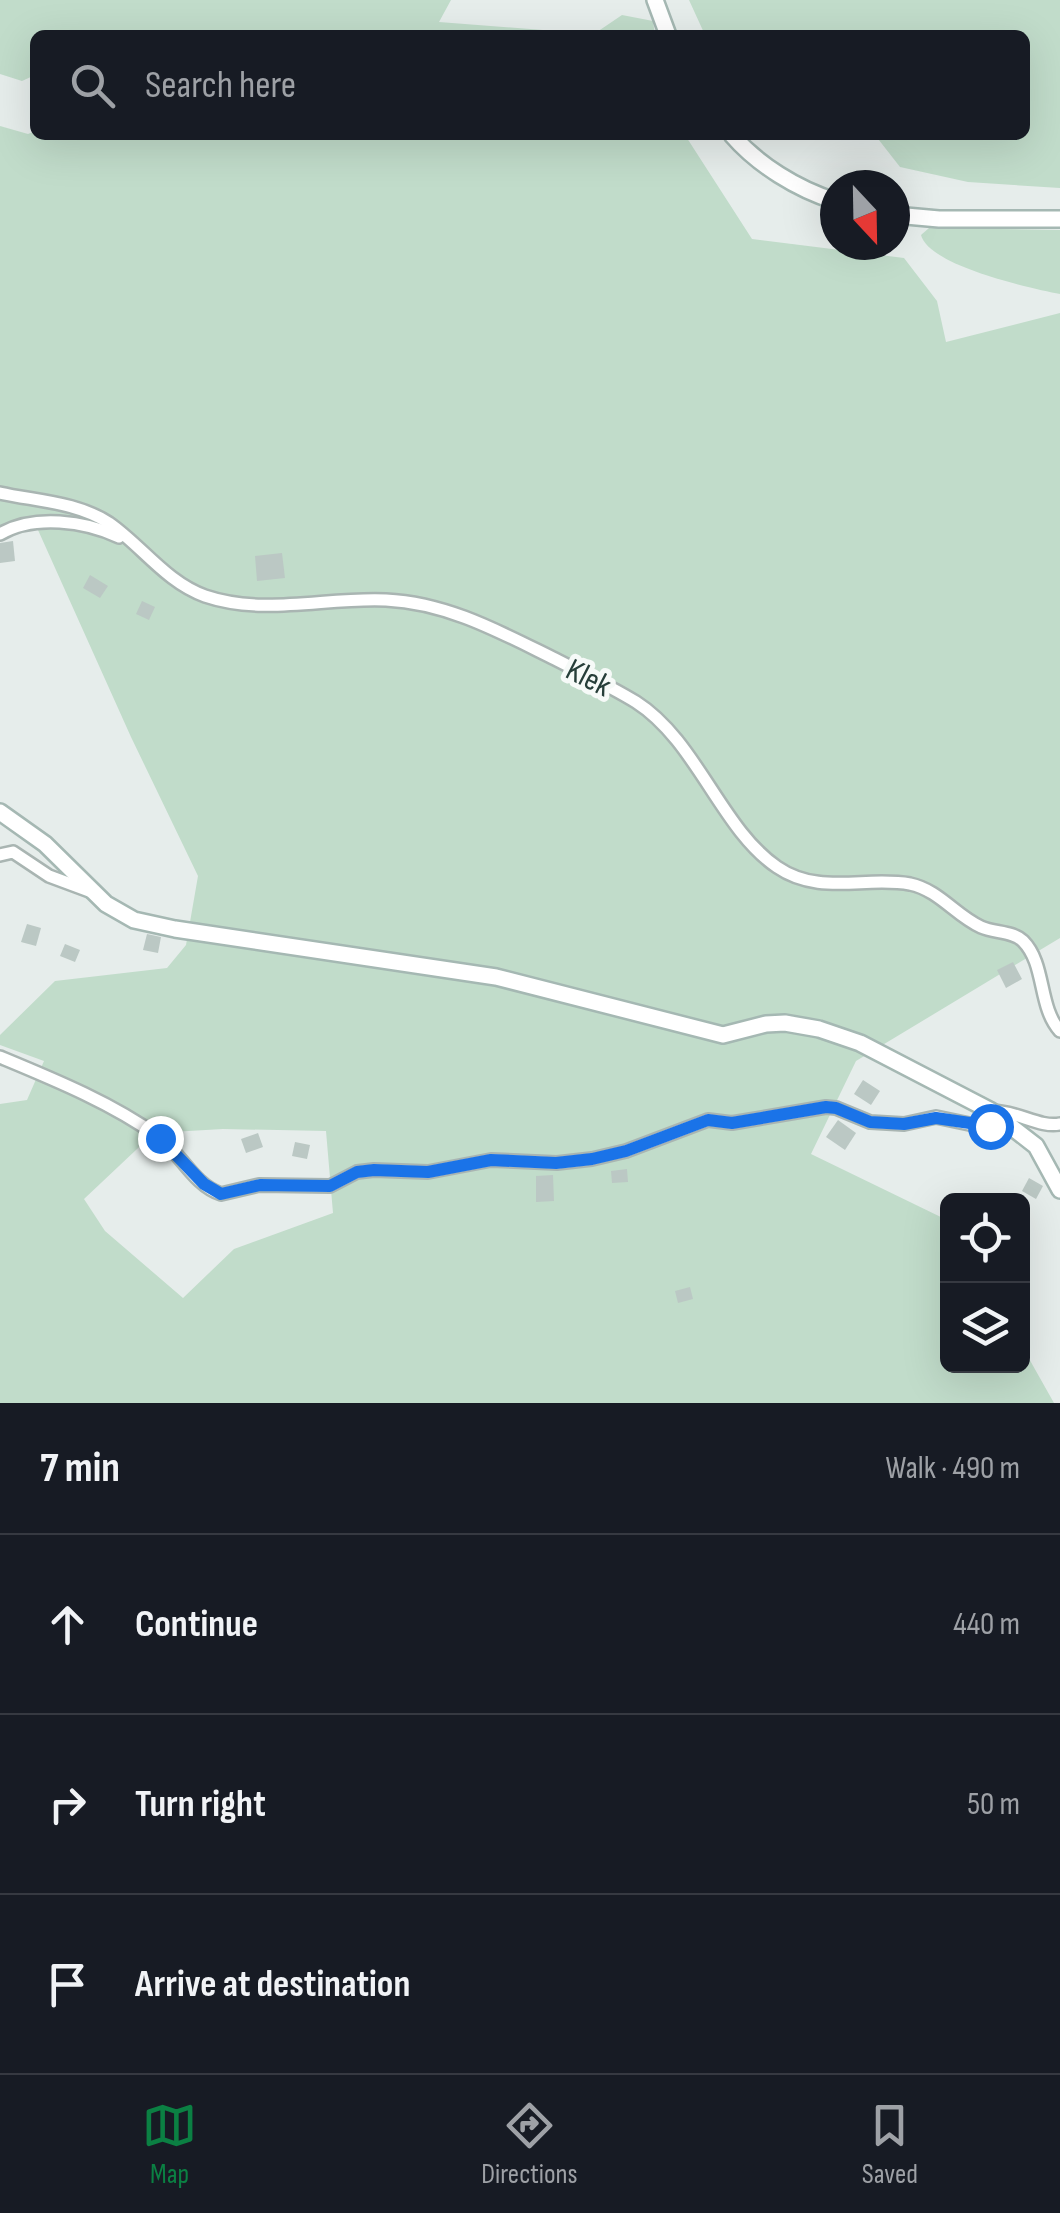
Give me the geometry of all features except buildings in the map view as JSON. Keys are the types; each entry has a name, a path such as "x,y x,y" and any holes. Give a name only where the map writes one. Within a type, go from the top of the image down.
{"street":[{"path":"655,0 666,30"},
{"path":"736,140 768,166 820,194"},
{"path":"910,216 1060,219"},
{"name":"Klek","path":"0,493 90,514 108,522 166,574 208,597 279,606 368,600 434,605 504,634 610,687 665,725 750,840 788,874 838,885 912,885 940,898 975,925 1017,936 1030,950 1049,1014 1060,1031"},
{"path":"0,534 35,523 62,523 96,528 132,543"},
{"path":"0,812 44,844 92,892 121,914 148,923 496,977 723,1036 785,1023 820,1029 860,1043 991,1111 1014,1127 1036,1146 1060,1190"},
{"path":"0,855 13,852 48,876 92,892"},
{"path":"0,1057 73,1089 160,1138 204,1184 221,1194 260,1185 330,1186 357,1172 374,1170 428,1172 491,1160 556,1163 592,1159 626,1151 708,1120 732,1123 826,1107 870,1122 904,1124 936,1118 979,1126 1014,1127"},
{"path":"991,1111 1020,1114 1051,1126 1060,1124"}],"green space":[{"path":"0,0 451,0 439,22 542,30 30,30 30,77 22,81 0,74"},
{"path":"689,0 1060,0 1060,188 968,182 900,167 879,140 1030,140 1030,30 703,30"},
{"path":"622,15 653,21 654,30 600,30"},
{"path":"0,126 30,133 30,140 688,140 752,239 820,248 820,260 906,260 937,301 946,342 1060,313 1060,938 856,1061 811,1154 940,1217 940,1373 1030,1373 1030,1360 1054,1403 0,1403 0,1104 27,1100 44,1061 0,1045 0,1035 55,981 167,968 186,945 198,876 38,530 0,526","holes":["223,1129 326,1131 333,1213 234,1249 183,1298 105,1231 84,1199 154,1133"]},
{"path":"929,228 1060,230 1060,294 961,266 928,246 921,235"}],"route":[{"path":"160,1138 213,1192 232,1194 260,1185 330,1186 357,1172 374,1170 428,1172 491,1160 556,1163 592,1159 626,1151 708,1120 732,1123 826,1107 870,1122 904,1124 936,1118 990,1126"}]}
